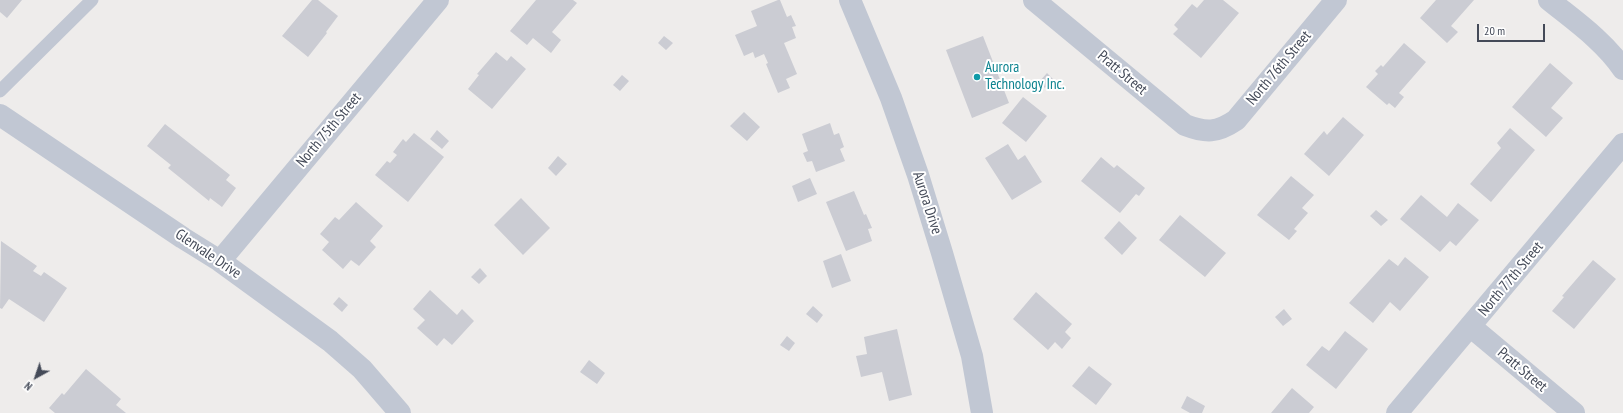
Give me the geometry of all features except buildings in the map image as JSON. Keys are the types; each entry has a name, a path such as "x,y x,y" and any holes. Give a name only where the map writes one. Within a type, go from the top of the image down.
{"street":[{"name":"North 75th Street","path":"220,261 438,0"},
{"name":"Aurora Drive","path":"850,0 891,98 920,182 972,356 982,413"},
{"name":"Pratt Street","path":"1034,0 1185,125 1199,131 1217,130"},
{"name":"North 76th Street","path":"1217,130 1236,120 1336,0"},
{"path":"1549,0 1600,42 1614,56 1623,69"},
{"name":"Glenvale Drive","path":"0,115 182,238 220,261 330,340 362,369 400,413"},
{"name":"North 77th Street","path":"1397,413 1623,144"},
{"name":"Pratt Street","path":"1470,326 1574,413"}],"lane":[{"path":"0,91 92,0"}],"place":[{"name":"Aurora Technology Inc.","path":"977,77"}]}
